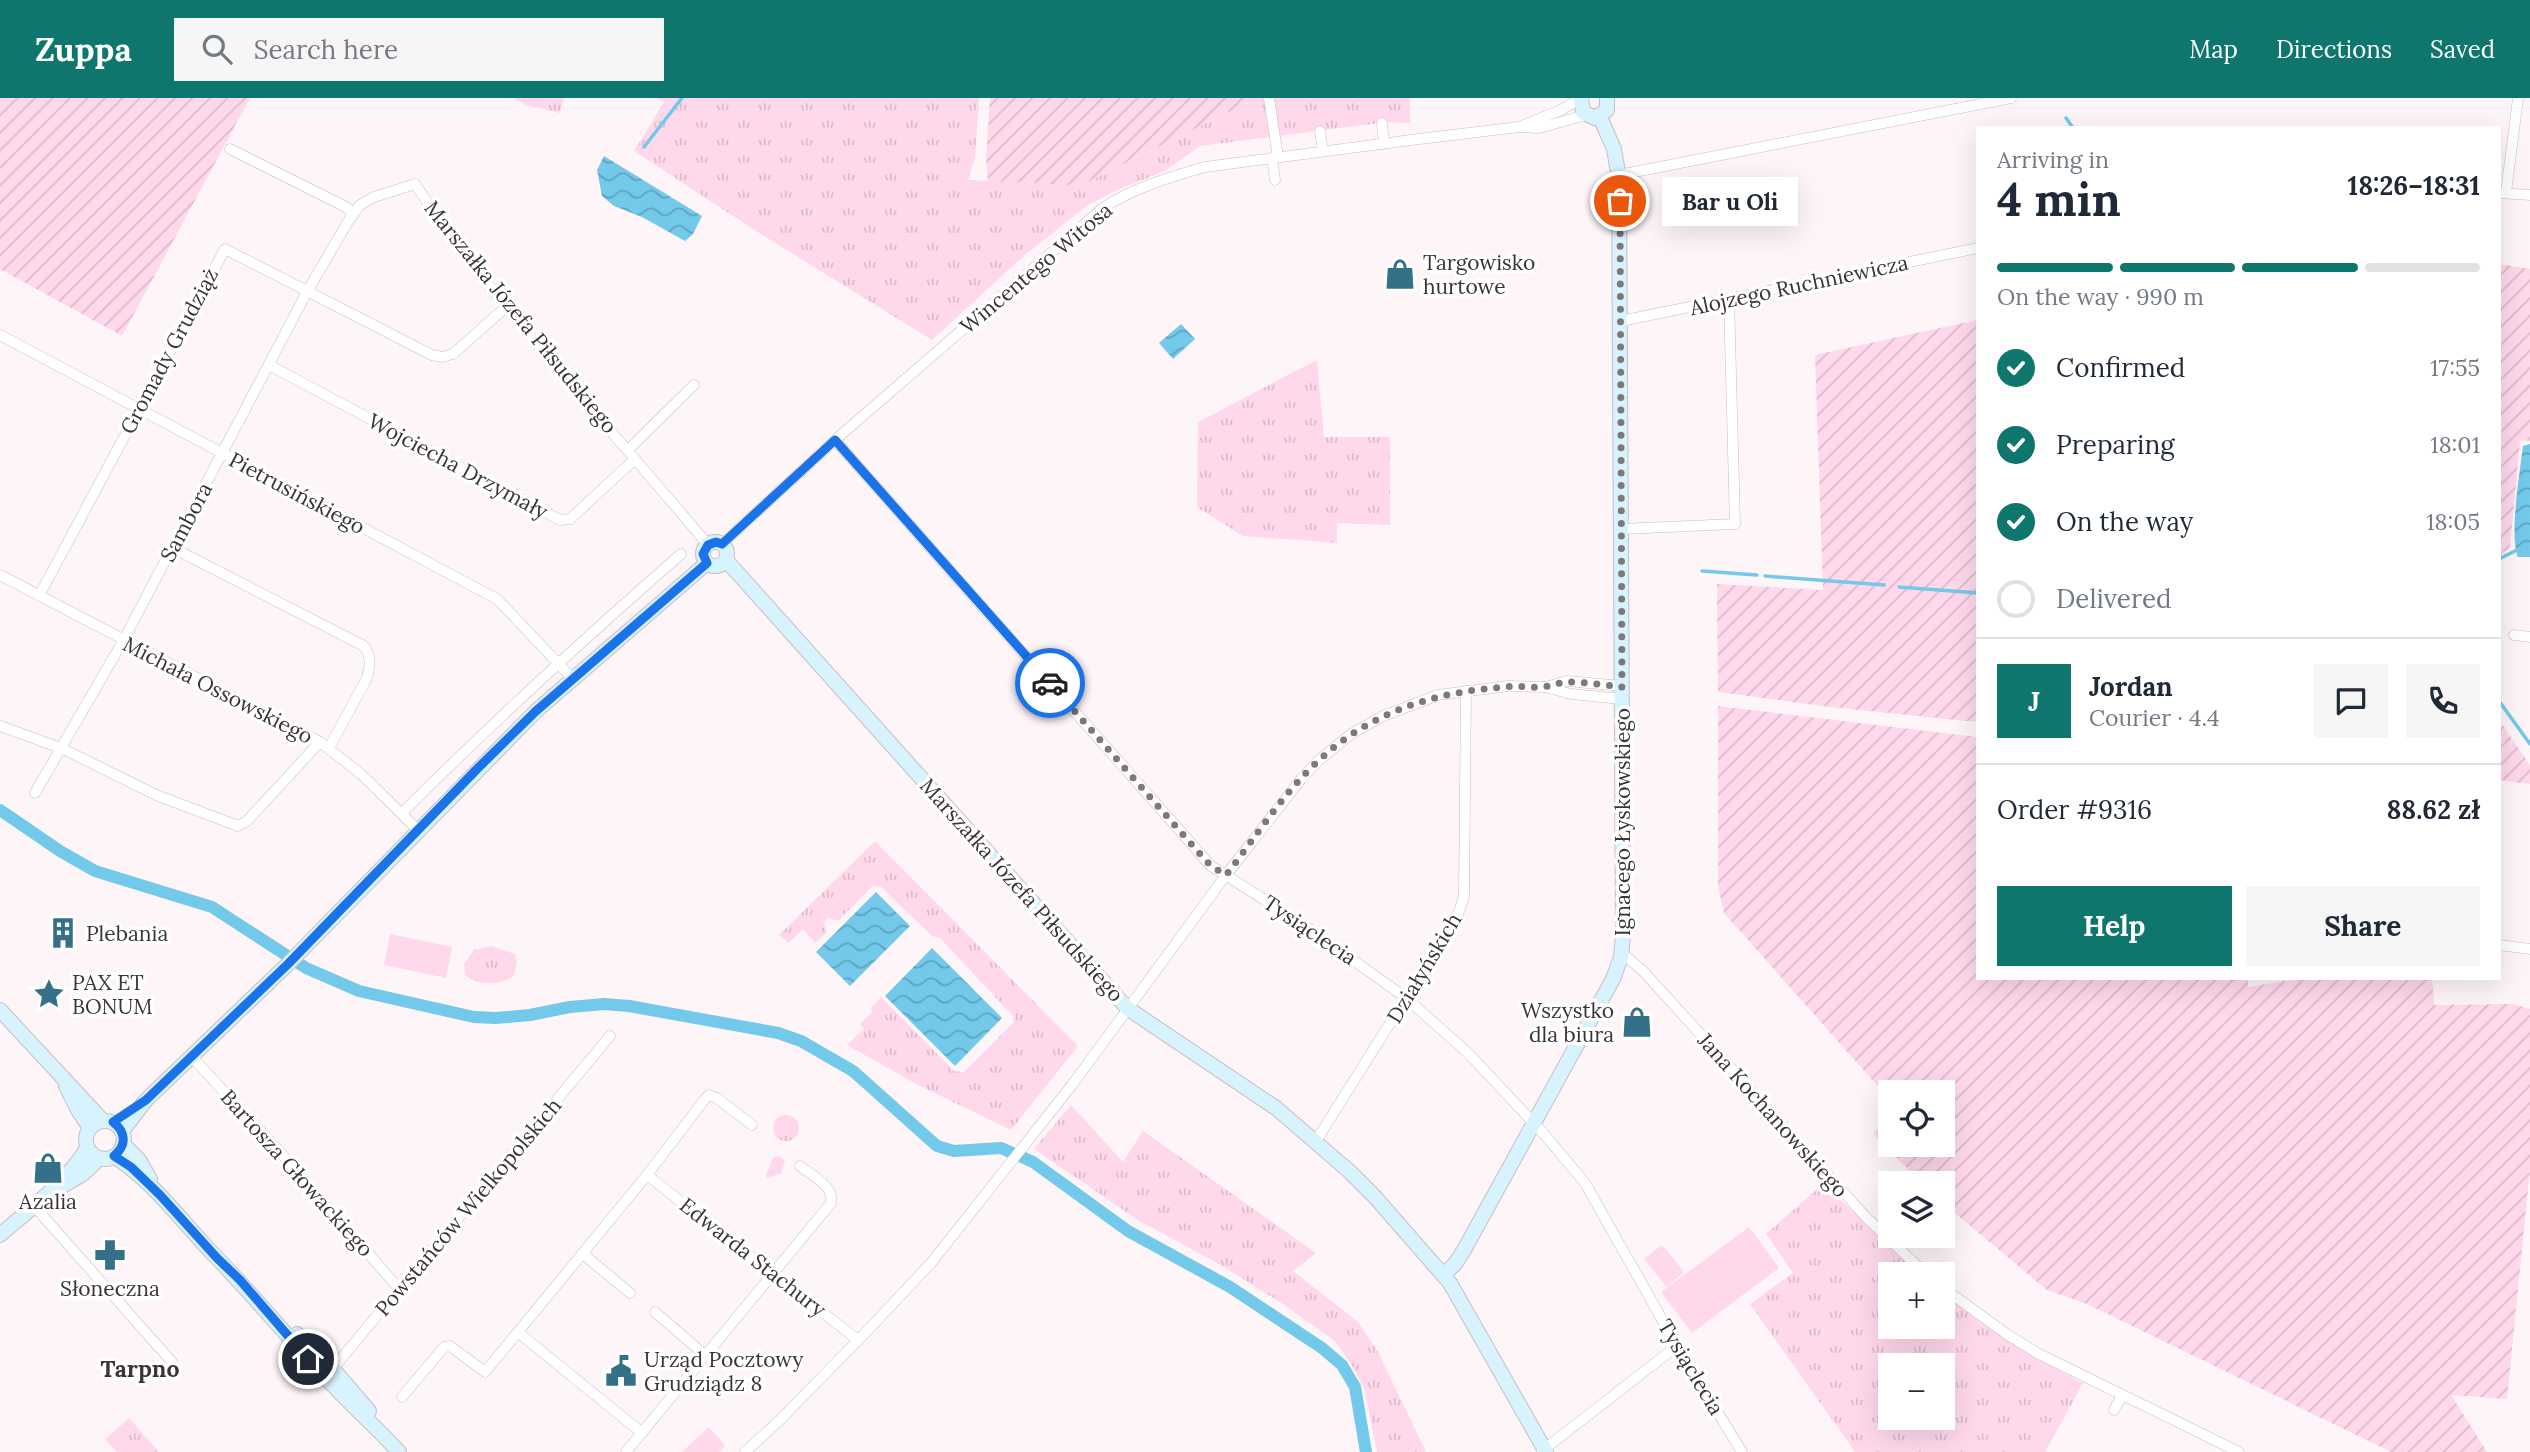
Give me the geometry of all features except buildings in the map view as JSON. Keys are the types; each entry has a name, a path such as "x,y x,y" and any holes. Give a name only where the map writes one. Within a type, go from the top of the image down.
{"main road":[{"name":"Ignacego Łyskowskiego","path":"1444,1274 1464,1250 1535,1123 1613,979 1621,957 1619,175 1614,149 1593,116 1581,107 1581,98"},
{"path":"1593,116 1607,110 1607,98"},
{"path":"715,545 727,554 726,560 717,566 707,563 703,554 715,545"},
{"name":"Marszałka Józefa Piłsudskiego","path":"726,560 1127,1008 1276,1108 1316,1141 1375,1198 1444,1274 1543,1451"},
{"path":"52,1191 71,1183 109,1137 288,964 478,768 572,678 707,563"},
{"path":"0,1010 63,1079 78,1111 139,1160 160,1195 252,1294 264,1302 329,1373 374,1417 379,1430 399,1452"},
{"path":"87,1148 85,1138 109,1137"},
{"path":"0,1235 52,1191 76,1166 87,1148 109,1137"}],"street":[{"path":"1269,98 1275,180"},
{"name":"Wincentego Witosa","path":"1519,127 1562,110 1581,98"},
{"path":"1619,175 2011,98"},
{"path":"2518,98 2502,192 2530,195"},
{"name":"Wincentego Witosa","path":"715,545 1111,202 1186,173 1214,166 1519,127 1539,128 1593,116"},
{"path":"1381,123 1384,143"},
{"path":"1320,131 1323,151"},
{"path":"230,149 346,207 353,214"},
{"name":"Sambora","path":"35,793 123,641 308,290 353,214 360,205 374,197 415,184"},
{"name":"Marszałka Józefa Piłsudskiego","path":"415,184 448,232 507,306 635,460 715,545"},
{"name":"Alojzego Ruchniewicza","path":"1620,321 1976,248"},
{"name":"Gromady Grudziąż","path":"40,594 225,249 432,355 442,357 453,354 507,306"},
{"path":"1621,528 1735,524 1729,300"},
{"name":"Pietrusińskiego","path":"0,335 498,599 572,678"},
{"name":"Wojciecha Drzymały","path":"269,365 560,520 570,519 635,460"},
{"name":"Marszałka Józefa Piłsudskiego","path":"628,450 694,385"},
{"name":"Tysiąclecia","path":"835,440 1211,866 1300,922 1406,998 1468,1053 1535,1123 1585,1183 1677,1346 1742,1452"},
{"path":"0,726 61,748 156,795 239,825 247,821 324,745 367,678 370,654 364,646 173,548"},
{"path":"402,813 558,663 681,554"},
{"name":"Michała Ossowskiego","path":"0,575 324,745 361,774 418,830"},
{"path":"2514,635 2530,637"},
{"path":"746,1452 931,1263 1072,1086 1226,875 1301,778 1318,761 1351,734 1409,705 1438,695 1508,686 1545,687 1571,694 1622,693"},
{"name":"Działyńskich","path":"1316,1141 1458,915 1464,896 1466,691"},
{"path":"2501,945 2530,949"},
{"name":"Jana Kochanowskiego","path":"1621,957 1628,958 1644,972 1866,1217 1913,1262"},
{"name":"Powstańców Wielkopolskich","path":"329,1373 610,1036"},
{"name":"Bartosza Głowackiego","path":"192,1057 281,1153 400,1290"},
{"path":"402,1397 444,1347 450,1346 485,1372 709,1096 718,1098 752,1125"},
{"path":"626,1452 831,1203 830,1189 800,1166"},
{"name":"Edwarda Stachury","path":"647,1175 858,1340"},
{"path":"34,1206 172,1362"},
{"path":"583,1254 630,1293"},
{"path":"1955,1296 2008,1335 2049,1359 2239,1452"},
{"path":"655,1312 706,1356"},
{"path":"519,1333 642,1433"},
{"path":"1543,1451 1677,1346"},
{"path":"2114,1410 2122,1396"}],"green space":[{"path":"0,98 250,98 122,336 0,269"},
{"path":"514,98 564,98 560,113 526,105"},
{"path":"656,98 979,98 975,157 968,180 1083,184 1257,98 1410,98 1410,123 1387,122 1200,146 1165,171 1088,205 1026,254 932,340 756,231 634,151 664,102"},
{"path":"990,98 1257,98 1083,184 1071,185 988,181 986,159"},
{"path":"2501,264 2530,269 2530,441 2520,440 2510,547 2501,554"},
{"path":"1976,320 1976,722 1718,692 1717,584 1823,590 1815,355"},
{"path":"1317,360 1324,437 1390,437 1390,525 1337,523 1337,543 1243,536 1197,507 1198,422"},
{"path":"1718,706 1976,737 1976,980 2248,980 2248,987 2292,980 2432,980 2434,1005 2513,1004 2530,1009 2530,1169 2507,1399 2451,1395 2487,1452 2391,1452 2087,1304 2047,1290 1955,1213 1955,1171 1910,1171 1896,1157 1955,1157 1955,1080 1878,1080 1878,1086 1724,913 1718,886"},
{"path":"2501,723 2530,765 2530,784 2501,780"},
{"path":"875,841 1078,1046 1011,1130 916,1084 847,1045 864,1029 860,1024 872,1012 871,1008 881,997 954,1071 964,1072 1014,1022 1013,1016 940,938 932,936 881,887 873,885 838,921 828,918 824,922 827,932 815,943 803,929 789,943 779,935"},
{"path":"390,934 452,947 446,978 384,965"},
{"path":"491,946 515,954 517,963 513,977 489,983 470,979 465,975 464,964 474,950"},
{"path":"1071,1105 1123,1162 1143,1131 1316,1253 1293,1271 1358,1322 1378,1352 1426,1452 1377,1452 1365,1391 1336,1342 1226,1268 1138,1220 1034,1149"},
{"path":"786,1115 795,1119 799,1128 795,1137 786,1141 777,1137 773,1128 777,1119"},
{"path":"779,1156 785,1161 781,1173 767,1178 773,1157"},
{"path":"1823,1184 1878,1235 1878,1248 1893,1248 1908,1262 1878,1262 1878,1339 1955,1339 1955,1302 2010,1342 2083,1383 2045,1452 1855,1452 1750,1304 1793,1273 1766,1234"},
{"path":"1749,1227 1779,1268 1692,1333 1661,1292"},
{"path":"1662,1245 1684,1272 1667,1287 1644,1259"},
{"path":"129,1418 159,1452 117,1452 105,1439"},
{"path":"709,1427 725,1446 719,1452 682,1452"}],"water":[{"path":"604,156 702,216 693,234 685,241 642,217 614,206 602,196 597,170"},
{"path":"1181,324 1195,339 1173,359 1159,343"},
{"path":"2530,444 2530,557 2518,557 2515,520 2518,487 2523,446"},
{"path":"876,892 910,926 850,986 816,952"},
{"path":"932,948 1002,1018 955,1066 885,996"}],"waterway":[{"path":"644,147 682,98"},
{"path":"2066,118 2072,126"},
{"path":"2501,558 2515,551"},
{"path":"1702,571 1757,575"},
{"path":"1765,576 1884,585"},
{"path":"1899,587 1976,593"},
{"path":"2501,704 2530,744"},
{"path":"0,810 95,871 212,907 306,968 359,991 474,1017 530,1015 604,1004 629,1006 778,1033 801,1041 853,1071 937,1146 954,1151 1001,1148 1033,1162 1128,1231 1230,1287 1322,1348 1342,1365 1355,1387 1366,1452"}],"way so far":[{"path":"1050,683 1211,866 1226,875 1301,778 1351,734 1383,716 1438,695 1466,691 1508,686 1545,687 1567,681 1622,687 1620,201"}],"place":[{"name":"Bar u Oli","path":"1620,201"},
{"name":"Targowisko hurtowe","path":"1400,274"},
{"name":"Plebania","path":"63,933"},
{"name":"PAX ET BONUM","path":"49,994"},
{"name":"Wszystko dla biura","path":"1637,1022"},
{"name":"Azalia","path":"48,1168"},
{"name":"Słoneczna","path":"110,1255"},
{"name":"Urząd Pocztowy Grudziądz 8","path":"621,1371"}],"district":[{"name":"Tarpno","path":"140,1368"}],"route":[{"path":"308,1359 240,1280 160,1195 131,1167 114,1156 121,1149 124,1140 120,1128 113,1122 146,1100 288,964 536,711 707,563 703,554 710,543 722,544 835,440 1050,683"}]}
